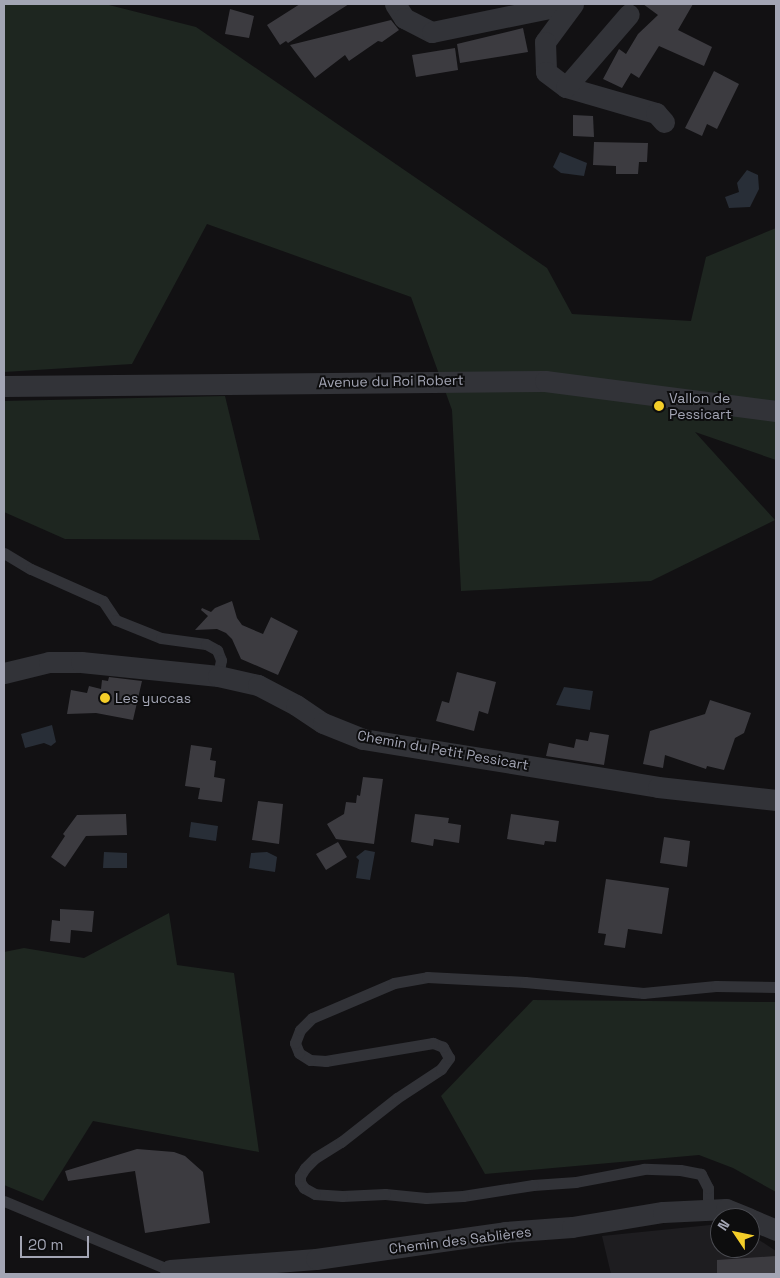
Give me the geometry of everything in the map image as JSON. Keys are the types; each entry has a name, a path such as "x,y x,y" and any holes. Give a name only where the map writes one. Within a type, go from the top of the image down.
{"street":[{"path":"395,4 404,18 432,32 569,4"},
{"path":"574,4 545,42 546,72 566,87 656,113 664,122"},
{"path":"566,87 629,14"},
{"name":"Avenue du Roi Robert","path":"4,386 545,380 776,411"},
{"name":"Chemin du Petit Pessicart","path":"4,673 49,662 73,662 218,676 258,685 296,705 323,723 363,739 658,787 776,800"},
{"name":"Chemin des Sablières","path":"170,1270 316,1259 505,1232 572,1227 663,1212 708,1210"},
{"name":"Chemin des Sablières","path":"760,1223 776,1230"}],"lane":[{"path":"4,553 31,569 103,601 116,620 161,638 206,644 216,650 220,660 218,676"},
{"path":"708,1210 706,1180 701,1174 680,1170 644,1169 576,1182 426,1198 385,1194 342,1196 315,1194 304,1188 300,1182 300,1176 305,1168 315,1158 342,1142 397,1098 441,1069 449,1058 443,1047 433,1043 326,1061 310,1060 299,1053 295,1043 300,1030 312,1018 394,983 427,977 525,982 643,993 716,986 776,986"},
{"path":"4,1202 170,1270"}],"shaded area":[{"path":"4,4 105,4 196,27 547,268 572,314 691,321 706,257 776,228 776,460 695,432 775,520 651,581 461,591 452,410 411,297 207,224 132,364 4,372"},
{"path":"560,152 587,163 584,176 561,173 553,167"},
{"path":"747,170 758,175 759,189 750,207 729,208 725,197 739,192 737,183"},
{"path":"225,396 260,540 65,539 4,512 4,401"},
{"path":"564,687 593,691 590,710 556,705"},
{"path":"52,725 56,742 51,746 44,743 25,748 21,734"},
{"path":"191,822 218,826 216,841 189,837"},
{"path":"365,850 375,852 370,880 356,878 359,860 356,857"},
{"path":"104,852 127,853 127,868 103,868"},
{"path":"267,852 277,857 275,872 249,868 251,853"},
{"path":"169,913 177,965 234,973 259,1152 93,1121 43,1201 4,1185 4,952 24,948 84,958"},
{"path":"533,1000 776,1002 776,1192 733,1168 699,1155 485,1174 441,1096"},
{"path":"710,1225 710,1258 760,1258 760,1241 776,1251 776,1274 611,1274 602,1236"}],"building":[{"path":"300,4 349,4 288,43 286,41 280,45 267,25"},
{"path":"643,4 693,4 678,30 712,47 704,66 659,46 639,78 631,73 622,88 603,79 619,49 626,54 638,34 658,15"},
{"path":"230,9 254,16 249,38 225,34"},
{"path":"391,20 399,30 382,42 378,41 349,61 345,55 315,78 290,45"},
{"path":"523,28 528,52 460,63 457,44"},
{"path":"455,48 458,70 416,77 412,55"},
{"path":"714,71 739,84 717,129 707,124 702,136 685,128"},
{"path":"573,115 593,116 594,137 573,136"},
{"path":"594,142 648,143 647,162 639,162 638,174 616,174 616,166 593,165"},
{"path":"232,601 237,618 242,625 263,634 271,617 298,631 278,675 241,659 232,639 226,633 217,629 195,630 208,616 201,610 202,608 211,612 215,608"},
{"path":"457,672 496,682 488,714 479,711 474,731 436,721 442,701 449,703"},
{"name":"Les yuccas","path":"109,677 142,681 133,720 96,713 67,714 71,690 87,693 89,686 101,689 102,680 108,681"},
{"path":"710,700 751,713 744,733 735,738 724,770 707,766 706,769 665,755 663,768 643,764 650,731 705,714"},
{"path":"590,732 609,735 604,765 546,756 549,743 574,748 576,739 588,741"},
{"path":"191,745 212,748 210,760 216,761 214,777 225,779 222,802 198,799 200,788 185,786"},
{"path":"363,777 383,779 374,844 336,839 327,824 344,814 346,802 356,803 357,795 360,796"},
{"path":"258,801 283,804 279,844 252,840"},
{"path":"126,814 127,835 86,836 65,867 51,857 65,836 63,834 77,815"},
{"path":"415,814 449,818 448,823 461,825 459,843 434,839 433,846 411,842"},
{"path":"511,814 559,821 556,842 545,841 544,845 507,839"},
{"path":"664,837 690,841 687,867 660,863"},
{"path":"338,842 347,857 326,870 316,854"},
{"path":"606,879 669,888 662,934 628,929 625,948 604,945 606,934 598,933"},
{"path":"60,909 94,911 92,932 71,930 70,943 50,941 52,920 60,921"},
{"path":"137,1149 174,1152 185,1156 203,1172 210,1223 145,1233 135,1171 68,1181 65,1171"},
{"path":"776,1256 776,1274 717,1274 717,1260"}],"place":[{"name":"Vallon de Pessicart","path":"659,406"},
{"name":"Les yuccas","path":"105,698"}]}
